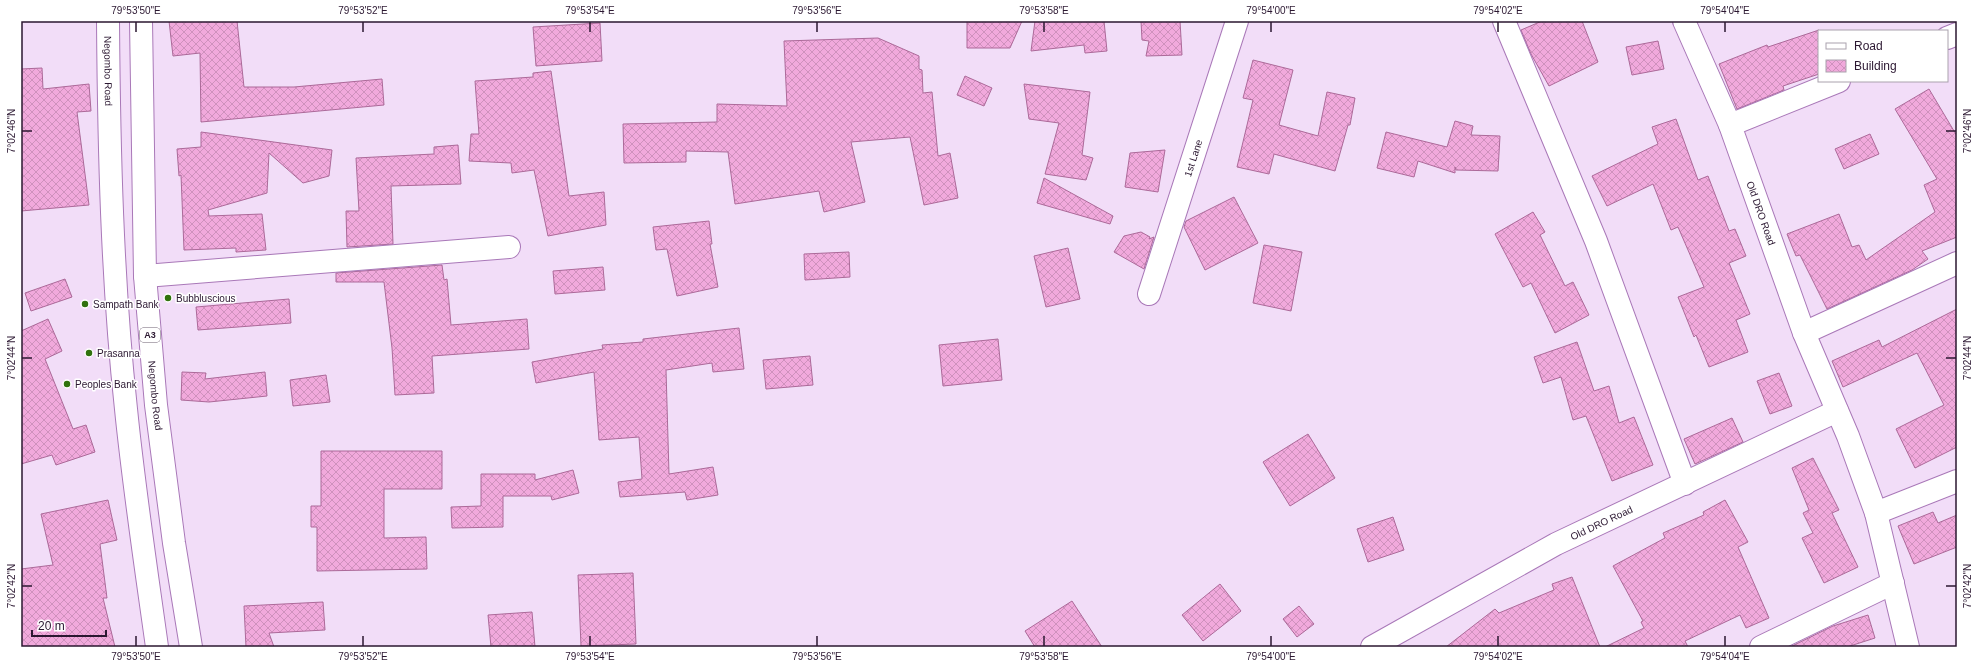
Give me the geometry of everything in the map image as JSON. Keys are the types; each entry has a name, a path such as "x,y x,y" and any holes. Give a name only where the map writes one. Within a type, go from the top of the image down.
{"main road":[{"name":"Negombo Road","path":"108,21 109,101 116,292 126,409 157,647"},
{"name":"Negombo Road","path":"141,21 145,276 156,405 174,543 191,647"},
{"name":"1st Lane","path":"1150,294 1237,21"},
{"path":"1504,21 1596,241 1685,484"},
{"name":"Old DRO Road","path":"1684,21 1730,125 1804,333 1848,436 1876,513 1908,647"},
{"path":"1730,125 1837,82"},
{"path":"145,276 509,248"},
{"path":"1804,333 1957,263"},
{"name":"Old DRO Road","path":"1372,647 1556,544 1837,411"},
{"path":"1876,513 1957,481"},
{"path":"1761,647 1893,583"}],"building":[{"path":"169,21 237,21 244,87 294,87 382,79 384,105 201,122 200,53 173,56"},
{"path":"967,21 1022,21 1010,48 967,48"},
{"path":"1035,21 1104,21 1107,51 1085,53 1084,45 1031,51"},
{"path":"1141,21 1180,21 1182,55 1146,56 1149,41 1142,40"},
{"path":"1542,21 1582,21 1598,62 1549,86 1531,54 1521,30"},
{"path":"600,23 602,61 536,66 533,27"},
{"path":"1818,30 1818,74 1783,86 1784,90 1737,109 1719,64 1767,45 1768,47"},
{"path":"878,38 919,56 919,69 922,70 923,93 932,92 938,156 950,153 958,198 924,205 910,137 851,142 865,202 824,212 819,191 735,204 728,152 686,151 686,162 624,163 623,124 717,122 717,104 787,106 784,41"},
{"path":"1658,41 1664,69 1632,75 1626,47"},
{"path":"1253,60 1293,70 1279,125 1318,136 1327,92 1355,98 1350,125 1348,125 1335,171 1274,154 1269,174 1237,167 1253,100 1243,98"},
{"path":"42,68 43,89 89,84 91,111 77,112 89,205 21,211 21,69"},
{"path":"551,71 569,196 604,192 606,225 548,236 534,170 512,173 511,163 469,161 471,134 479,134 475,81 533,77 533,73"},
{"path":"965,76 992,88 984,106 957,95"},
{"path":"1024,84 1090,92 1082,155 1093,158 1086,180 1045,174 1059,123 1029,119"},
{"path":"1929,89 1957,136 1957,237 1922,251 1928,259 1912,270 1827,309 1800,255 1796,256 1787,234 1839,214 1852,247 1859,245 1866,260 1935,212 1924,185 1937,179 1895,109"},
{"path":"1676,119 1698,180 1708,176 1729,231 1735,229 1746,256 1729,263 1750,314 1736,320 1748,352 1709,367 1696,335 1694,337 1678,297 1704,287 1678,227 1671,230 1653,184 1607,206 1592,176 1658,144 1652,127"},
{"path":"1455,121 1473,126 1471,135 1500,136 1498,171 1456,170 1455,167 1455,173 1418,161 1414,177 1377,168 1386,132 1447,147"},
{"path":"201,132 332,150 329,176 303,183 269,153 267,193 208,210 209,216 262,214 266,250 236,252 236,248 184,250 181,175 179,176 177,149 201,147"},
{"path":"1870,134 1879,154 1844,169 1835,149"},
{"path":"458,145 461,184 391,186 393,244 347,247 346,211 359,211 356,158 434,154 434,147"},
{"path":"1165,150 1158,192 1125,187 1130,153"},
{"path":"1044,178 1113,216 1110,224 1037,203"},
{"path":"1234,197 1258,243 1205,270 1184,227 1186,221"},
{"path":"1533,212 1545,232 1540,235 1565,286 1573,282 1589,315 1555,333 1531,283 1523,287 1495,234"},
{"path":"709,221 712,244 710,244 718,287 677,296 667,249 656,250 653,227"},
{"path":"1141,232 1150,237 1149,239 1154,237 1144,269 1114,252 1124,236"},
{"path":"1264,245 1302,252 1291,311 1253,303"},
{"path":"1068,248 1080,299 1046,307 1034,256"},
{"path":"849,252 850,277 805,280 804,254"},
{"path":"442,265 444,280 447,279 451,325 527,319 529,349 432,356 434,393 395,395 392,348 384,282 336,282 336,273"},
{"path":"603,267 605,290 555,294 553,271"},
{"path":"65,279 72,297 31,311 25,293"},
{"path":"289,299 291,323 198,330 196,307"},
{"path":"1957,309 1957,447 1915,468 1896,429 1944,405 1917,353 1843,387 1832,361 1879,340 1882,347"},
{"path":"48,319 62,351 45,359 73,429 86,425 95,452 56,465 52,455 21,464 21,331"},
{"path":"739,328 744,369 713,372 712,363 666,370 669,474 713,467 718,495 687,500 685,492 620,497 618,482 642,479 639,437 599,440 594,372 536,383 532,362 603,349 602,345 643,342 643,339"},
{"path":"998,339 1002,380 943,386 939,345"},
{"path":"1577,342 1594,391 1609,386 1619,423 1634,417 1653,465 1612,481 1586,416 1573,420 1561,377 1543,383 1534,357"},
{"path":"810,356 813,385 766,389 763,360"},
{"path":"182,372 206,373 205,379 265,372 267,396 209,402 181,400"},
{"path":"1779,373 1792,406 1770,414 1757,381"},
{"path":"326,375 330,402 293,406 290,380"},
{"path":"1732,418 1743,442 1695,464 1684,439"},
{"path":"1308,434 1335,478 1290,506 1263,462"},
{"path":"321,451 442,451 442,489 384,489 384,538 426,537 427,569 317,571 317,527 311,527 311,506 321,506"},
{"path":"1813,458 1839,510 1832,513 1858,567 1824,583 1802,538 1813,533 1803,513 1809,510 1792,468"},
{"path":"573,470 579,493 552,500 551,496 503,496 503,527 452,528 451,507 481,506 481,474 535,474 535,480"},
{"path":"108,500 117,540 100,544 107,598 103,598 115,647 21,647 21,569 53,565 41,514"},
{"path":"1725,500 1748,542 1738,547 1769,618 1746,628 1740,615 1685,641 1688,647 1605,647 1644,628 1641,622 1643,621 1613,566 1665,538 1663,533 1704,515 1703,512"},
{"path":"1933,512 1938,523 1957,515 1957,547 1914,564 1898,526"},
{"path":"1393,517 1404,550 1368,562 1357,529"},
{"path":"633,573 636,644 581,646 578,575"},
{"path":"1572,577 1600,647 1446,647 1495,609 1499,613 1554,590 1552,584"},
{"path":"1220,584 1241,611 1203,641 1182,615"},
{"path":"1072,601 1102,647 1035,647 1025,631"},
{"path":"323,602 325,630 269,633 274,647 246,647 244,606"},
{"path":"1299,606 1314,624 1297,637 1283,619"},
{"path":"532,612 535,647 491,647 488,615"},
{"path":"1868,615 1875,638 1847,647 1790,647 1833,626"}],"place":[{"name":"Bubbluscious","path":"168,298"},
{"name":"Sampath Bank","path":"85,304"},
{"name":"Prasanna","path":"89,353"},
{"name":"Peoples Bank","path":"67,384"}]}
